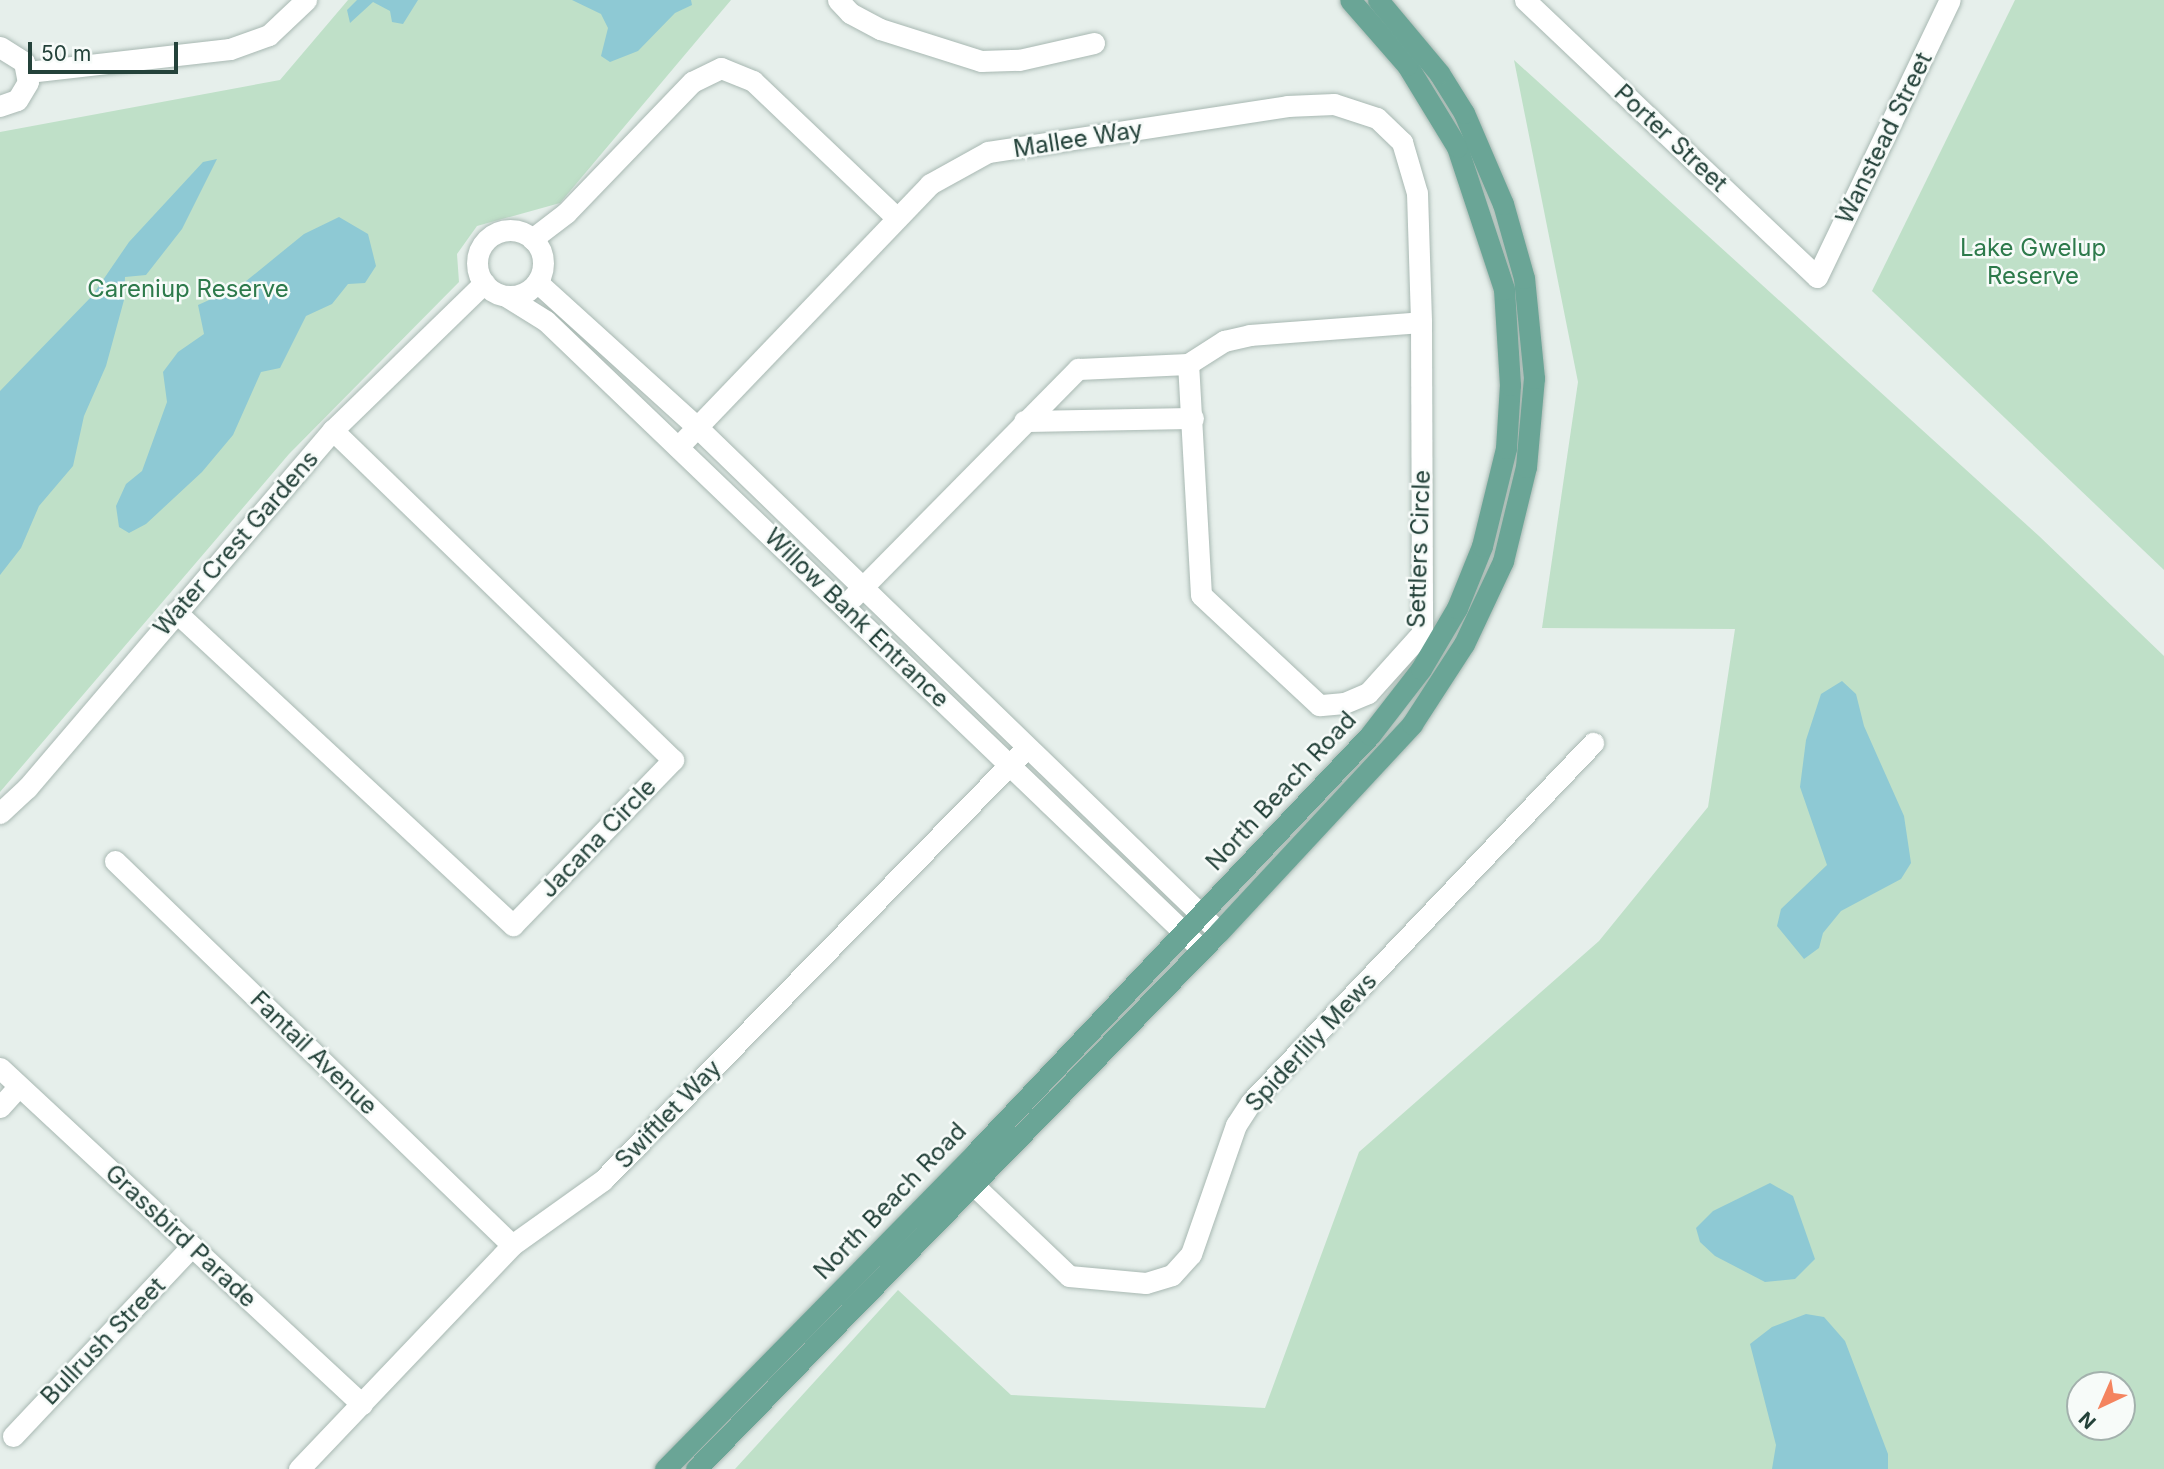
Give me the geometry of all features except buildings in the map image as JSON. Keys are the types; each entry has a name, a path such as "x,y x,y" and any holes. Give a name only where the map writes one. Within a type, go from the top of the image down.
{"main road":[{"name":"North Beach Road","path":"696,1469 965,1177 1098,1017 1185,933 1370,735 1440,640 1482,546 1506,449 1510,385 1504,289 1471,180 1425,93 1350,0"},
{"name":"North Beach Road","path":"665,1469 1219,932 1436,693 1503,561 1526,467 1534,378 1524,278 1515,238 1464,113 1432,63 1378,0"}],"street":[{"path":"28,72 230,49 269,35 306,0"},
{"path":"838,0 872,26 981,61 1019,60 1094,43"},
{"name":"Porter Street","path":"1525,0 1817,277"},
{"name":"Wanstead Street","path":"1817,277 1950,0"},
{"path":"0,47 17,54 28,72 24,92 0,106"},
{"path":"532,239 566,213 692,82 722,68 753,82 896,217"},
{"name":"Mallee Way","path":"678,447 930,184 988,152 1287,106 1334,104 1377,118 1402,142 1417,193 1421,322"},
{"path":"513,230 532,239 542,260 537,282 518,295 506,296 484,282 477,262 484,242 513,230"},
{"name":"Water Crest Gardens","path":"0,813 27,788 333,430 484,282"},
{"name":"Willow Bank Entrance","path":"537,282 697,427 1219,932"},
{"name":"Willow Bank Entrance","path":"506,296 546,321 1201,949"},
{"path":"844,604 1078,369 1188,364 1224,341 1250,335 1421,322"},
{"name":"Settlers Circle","path":"1188,364 1201,596 1318,705 1344,703 1368,692 1422,633 1421,322"},
{"path":"1024,421 1193,418"},
{"name":"Jacana Circle","path":"176,612 513,925 673,760 333,430"},
{"name":"Spiderlily Mews","path":"965,1177 1069,1276 1146,1283 1172,1275 1191,1254 1236,1125 1251,1102 1593,743"},
{"name":"Swiftlet Way","path":"299,1469 512,1245 603,1180 1027,747"},
{"name":"Fantail Avenue","path":"115,861 512,1245"},
{"name":"Grassbird Parade","path":"0,1068 362,1404"},
{"path":"0,1107 19,1086"},
{"name":"Bullrush Street","path":"13,1436 192,1246"}],"green space":[{"name":"Careniup Reserve","path":"348,0 731,0 560,203 477,226 457,254 459,282 289,454 0,792 0,132 280,80"},
{"name":"Lake Gwelup Reserve","path":"2015,0 2164,0 2164,570 1872,291"},
{"path":"1514,60 2039,536 2164,656 2164,1469 735,1469 898,1290 1011,1395 1265,1408 1359,1152 1599,941 1708,807 1735,629 1542,628 1578,382"}],"water":[{"path":"357,0 418,0 403,24 392,22 390,11 373,2 350,23 347,10"},
{"path":"572,0 691,0 692,5 675,13 638,51 610,62 601,56 608,28 601,14"},
{"path":"217,159 182,229 146,275 125,277 124,300 106,366 84,416 73,466 39,506 21,548 0,575 0,391 92,296 129,242 203,162"},
{"path":"339,217 368,234 376,266 365,283 348,284 332,304 306,316 280,368 261,372 233,435 202,472 146,524 129,533 119,527 116,506 126,484 142,471 167,402 163,372 178,352 204,334 198,305 240,286 304,234"},
{"path":"1842,681 1856,694 1864,726 1904,816 1911,863 1901,879 1841,911 1823,933 1819,948 1804,959 1777,926 1781,909 1827,865 1800,787 1806,740 1821,694"},
{"path":"1770,1183 1793,1196 1815,1259 1795,1279 1765,1282 1715,1256 1700,1242 1696,1228 1713,1211"},
{"path":"1806,1314 1824,1317 1845,1341 1888,1454 1888,1469 1772,1469 1776,1445 1750,1344 1772,1327"}]}
